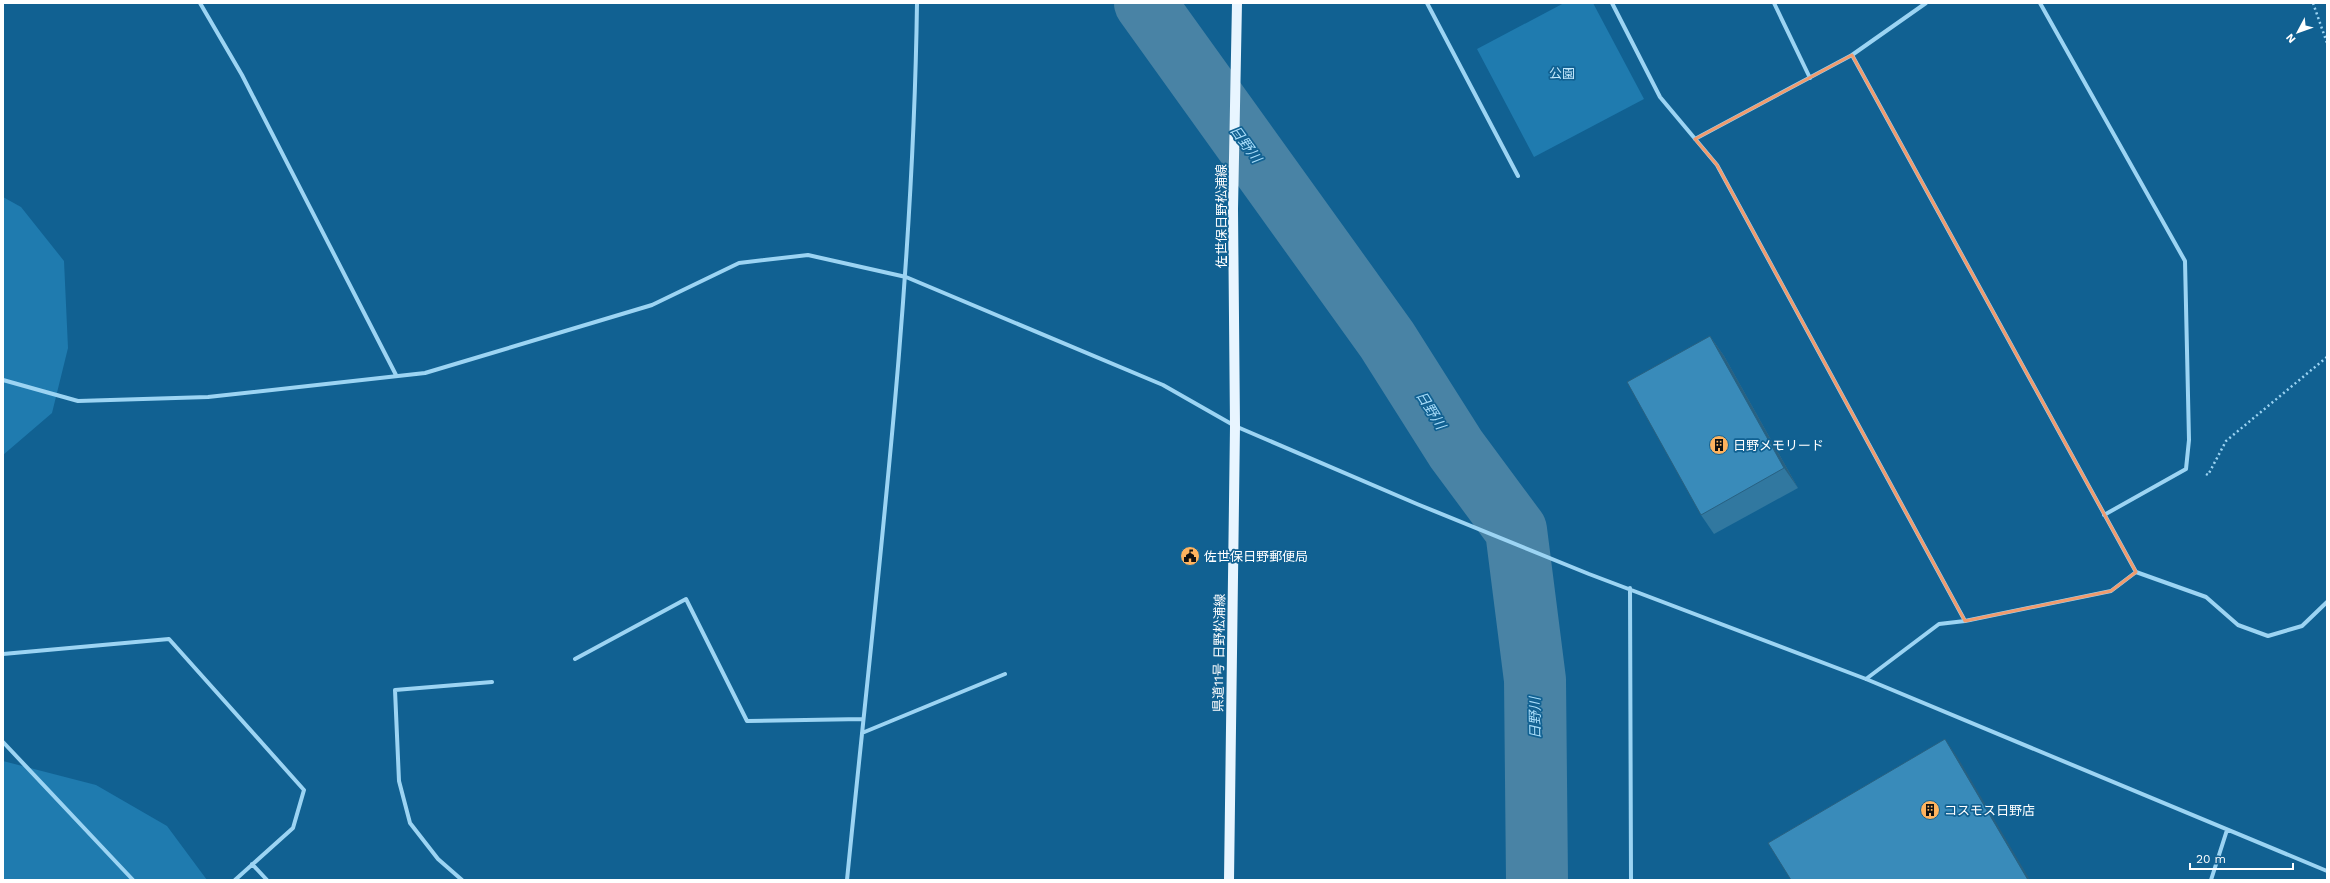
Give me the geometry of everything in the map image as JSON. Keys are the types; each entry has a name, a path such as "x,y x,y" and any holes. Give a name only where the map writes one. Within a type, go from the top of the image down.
{"main road":[{"name":"佐世保日野松浦線","path":"1235,426 1233,209 1237,4"},
{"name":"県道11号 日野松浦線","path":"1229,880 1235,426"}],"street":[{"path":"200,3 242,75 396,375"},
{"path":"847,880 906,278 916,90 917,3"},
{"path":"1427,3 1518,176"},
{"path":"1612,3 1660,97 1717,165 1965,621"},
{"path":"1774,3 1810,78"},
{"path":"1695,139 1852,55 1926,3"},
{"path":"2040,3 2185,261 2189,440 2186,469 2104,515"},
{"path":"1852,55 2136,572 2206,598 2238,625 2268,636 2302,626 2327,602"},
{"path":"3,380 78,401 208,397 396,375 425,373 652,305 738,262 808,256 906,278 1163,385 1235,426 1417,504 1589,574 1630,588 1866,679 2327,872"},
{"path":"1866,679 1939,624 1965,621 2111,591 2136,572"},
{"path":"1630,588 1632,880"},
{"path":"575,659 686,599 747,721 863,719"},
{"path":"3,654 169,638 304,790 293,828 235,880"},
{"path":"862,733 1005,674"},
{"path":"462,880 438,859 410,823 399,781 395,690 492,682"},
{"path":"3,742 133,880"},
{"path":"2211,880 2228,830"},
{"path":"252,864 267,880"}],"path":[{"path":"2313,3 2327,43"},
{"path":"2186,469 2208,475 2226,441 2327,357"}],"highlighted area":[{"path":"1852,55 2136,572 2111,591 1965,621 1717,165 1695,139"}],"green space":[{"name":"公園","path":"1564,3 1593,3 1644,99 1534,157 1477,49"},
{"path":"3,197 21,207 64,261 68,348 52,413 3,455"},
{"path":"3,761 96,785 167,826 207,880 3,880"}],"building":[{"name":"日野メモリード","path":"1710,336 1784,468 1701,515 1627,382"},
{"name":"コスモス日野店","path":"1945,739 2028,880 1791,880 1768,843"}],"waterway":[{"name":"日野川","path":"1145,3 1387,340 1456,449 1516,530 1535,680 1537,880"}],"place":[{"name":"日野メモリード","path":"1719,445"},
{"name":"佐世保日野郵便局","path":"1190,556"},
{"name":"コスモス日野店","path":"1930,810"}]}
